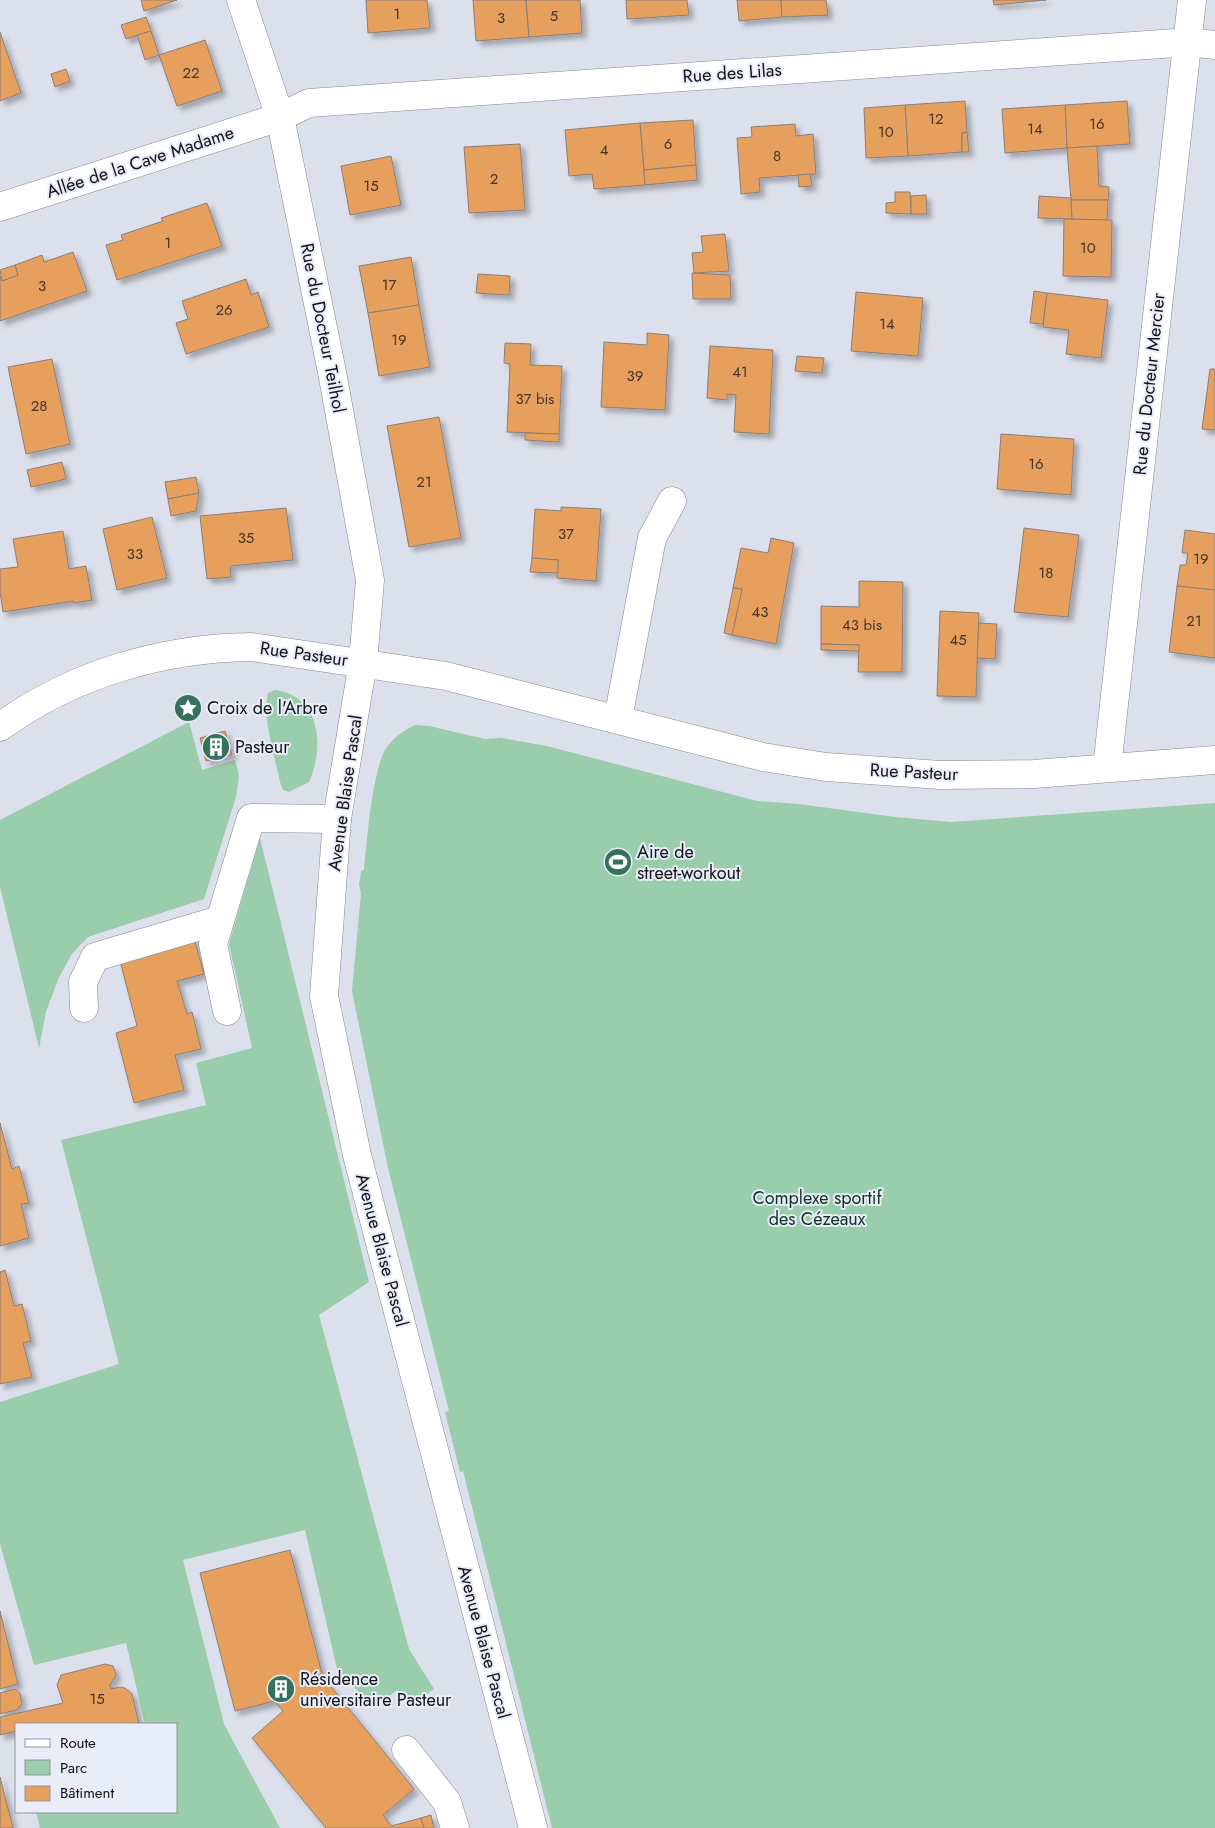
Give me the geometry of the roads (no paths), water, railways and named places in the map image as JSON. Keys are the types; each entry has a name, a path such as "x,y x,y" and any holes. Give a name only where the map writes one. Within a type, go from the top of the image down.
{"street":[{"name":"Rue du Docteur Teilhol","path":"241,0 280,118 332,372 370,580 364,662"},
{"name":"Rue du Docteur Mercier","path":"1107,768 1192,0"},
{"name":"Rue des Lilas","path":"280,118 309,103 1186,42 1215,45"},
{"name":"Allée de la Cave Madame","path":"0,208 280,118"},
{"path":"618,719 652,538 672,502"},
{"name":"Rue Pasteur","path":"0,727 25,708 91,676 150,659 225,647 252,647 364,662 446,676 764,757 826,767 940,775 1034,774 1215,760"},
{"name":"Avenue Blaise Pascal","path":"364,662 337,819 324,996 357,1155 533,1828"},
{"path":"227,1012 213,944 251,818 337,819"},
{"path":"84,1008 83,982 95,957 220,920"},
{"path":"406,1750 447,1802 455,1828"}],"place":[{"name":"Croix de l'Arbre","path":"188,708"},
{"name":"Pasteur","path":"216,747"},
{"name":"Aire de street-workout","path":"618,862"},
{"name":"Résidence universitaire Pasteur","path":"281,1689"}],"park label":[{"name":"Complexe sportif des Cézeaux","path":"817,1208"}]}
